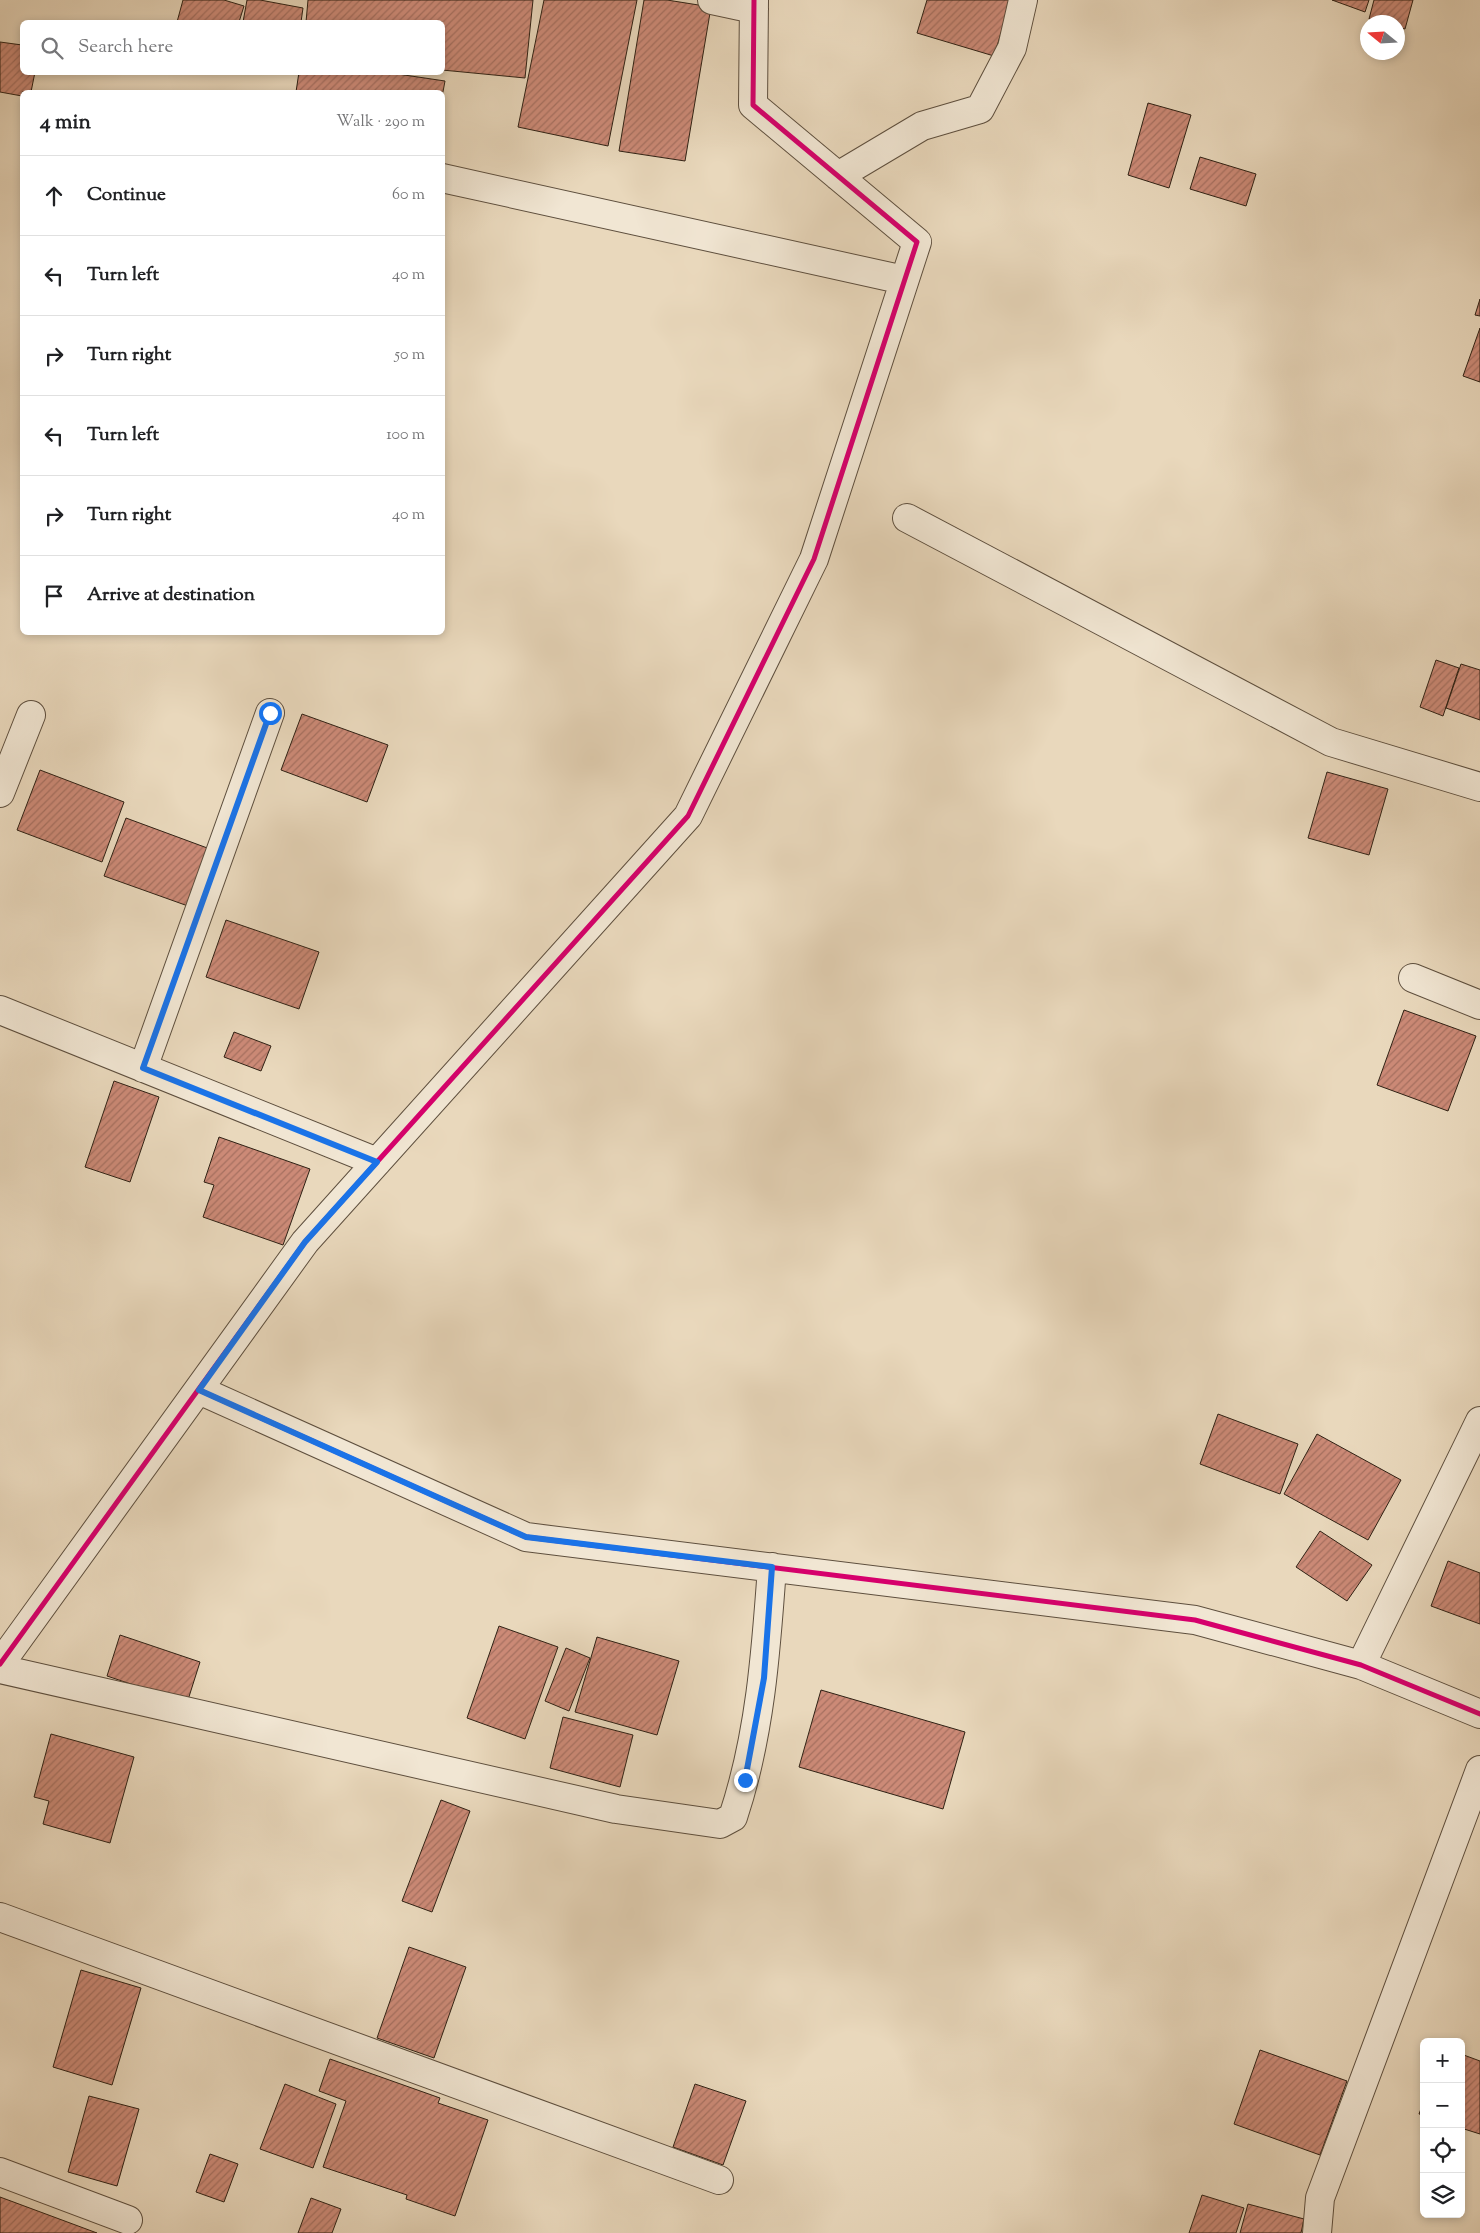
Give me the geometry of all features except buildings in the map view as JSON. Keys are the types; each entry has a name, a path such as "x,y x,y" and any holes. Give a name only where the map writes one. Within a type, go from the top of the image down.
{"street":[{"path":"0,1664 305,1242 688,816 814,559 917,242 753,105 754,4 712,0"},
{"path":"838,176 922,126 980,109 1012,48 1024,0"},
{"path":"445,179 904,280"},
{"path":"907,518 1331,742 1480,787"},
{"path":"143,1068 270,713"},
{"path":"0,793 31,715"},
{"path":"1413,978 1480,1005"},
{"path":"0,1010 377,1162"},
{"path":"199,1390 526,1537 1195,1620 1362,1665 1480,1714"},
{"path":"1362,1665 1480,1422"},
{"path":"0,1669 616,1809 720,1824 733,1817 745,1780 764,1678 772,1567"},
{"path":"1317,2233 1320,2198 1480,1770"},
{"path":"0,1917 719,2180"},
{"path":"0,2172 128,2220"}],"cycle path":[{"path":"0,1664 305,1242 688,816 814,559 917,242 753,105 754,0"},
{"path":"199,1390 526,1537 1195,1620 1361,1665 1480,1714"}],"route":[{"path":"270,713 143,1068 377,1162 305,1242 199,1390 526,1537 772,1567 764,1678 745,1780"}]}
